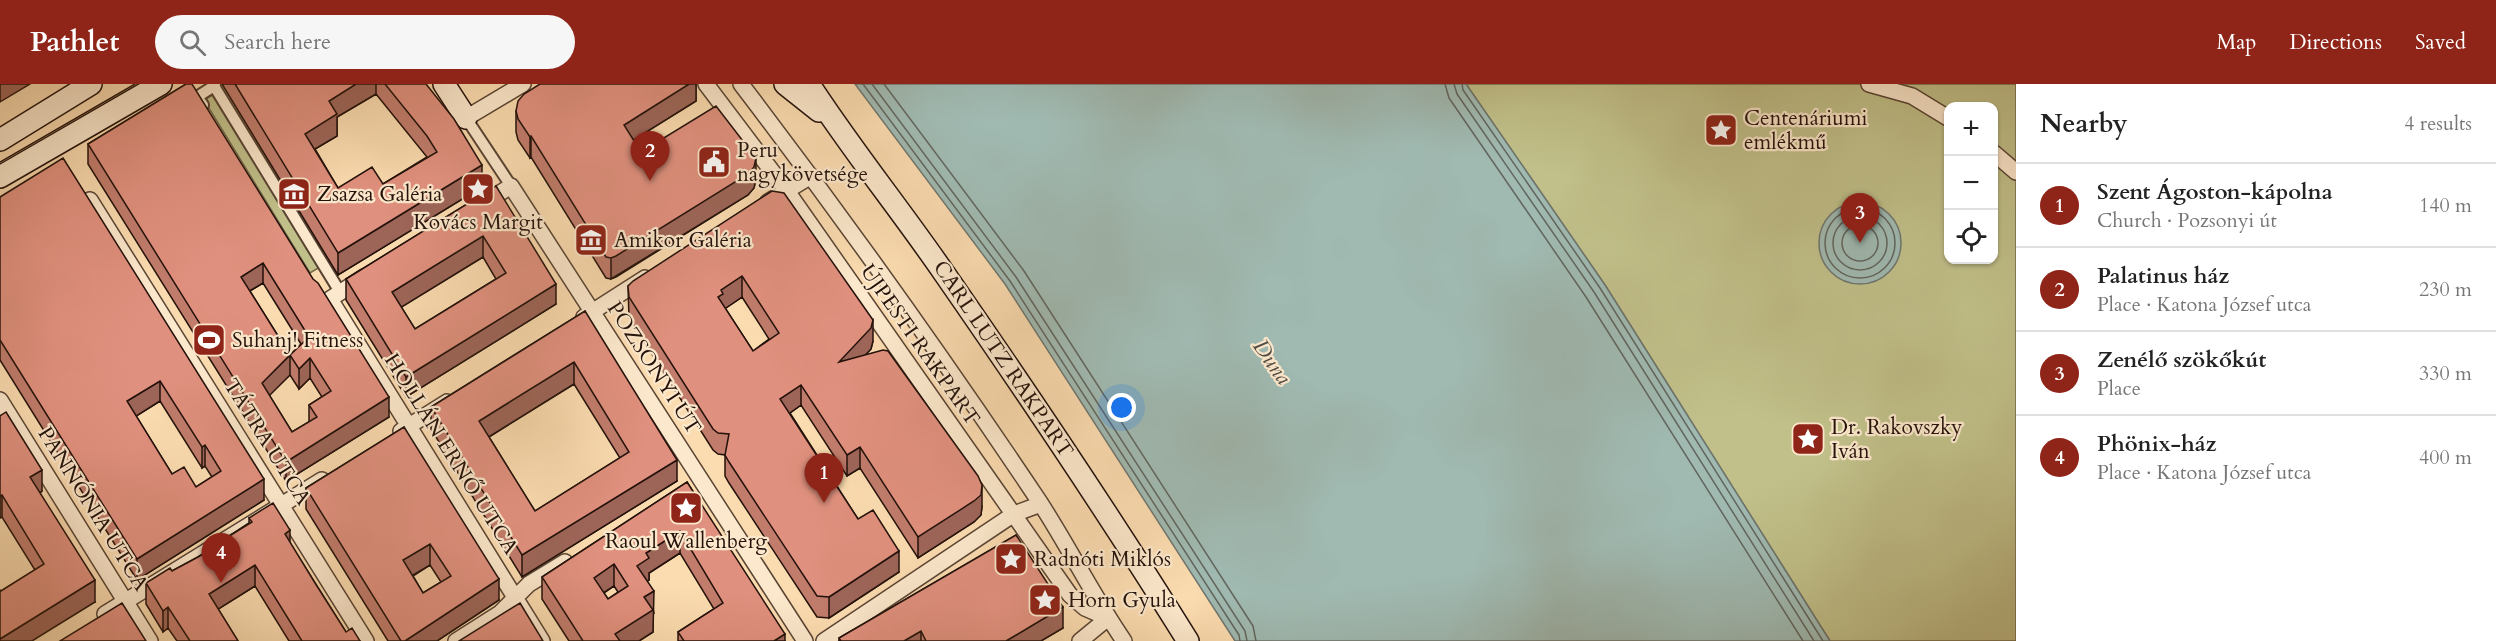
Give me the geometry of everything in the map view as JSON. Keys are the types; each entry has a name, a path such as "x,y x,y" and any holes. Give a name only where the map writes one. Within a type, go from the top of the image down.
{"main road":[{"path":"0,141 91,84"},
{"path":"0,177 59,152 161,84"},
{"path":"444,84 466,118"},
{"path":"785,84 836,125"},
{"name":"CARL LUTZ RAKPART","path":"809,84 836,125 943,271 1022,387 1188,641"}],"street":[{"path":"466,118 523,84"},
{"name":"ÚJPESTI RAKPART","path":"706,84 787,191 1077,602 1108,618"},
{"name":"ÚJPESTI RAKPART","path":"741,84 811,176 923,332 1041,504 1124,641"},
{"path":"1869,84 1912,96 1944,116"},
{"name":"HOLLÁN ERNŐ UTCA","path":"210,117 197,97 214,85 330,295 542,641"},
{"name":"POZSONYI ÚT","path":"466,118 592,312 695,481 805,641"},
{"path":"1997,156 2016,172"},
{"path":"758,208 811,176"},
{"path":"473,210 511,186"},
{"name":"TÁTRA UTCA","path":"83,190 366,641"},
{"path":"330,295 379,268"},
{"path":"573,324 662,268"},
{"path":"384,441 457,396"},
{"name":"PANNÓNIA UTCA","path":"0,400 4,416 150,641"},
{"path":"90,624 338,470"},
{"path":"824,641 1014,514 1041,504"},
{"path":"456,641 500,613 529,584 580,553"},
{"path":"1080,641 1108,618"}],"shaded area":[{"path":"1466,84 2016,84 2016,641 1830,641 1605,285"},
{"path":"214,94 320,267 310,273 204,100"}],"water":[{"name":"Duna","path":"855,84 1466,84 1605,285 1830,641 1235,641 1005,284"},
{"path":"1860,202 1876,206 1889,214 1897,227 1901,243 1897,259 1889,272 1876,280 1860,284 1844,280 1831,272 1823,259 1819,243 1823,227 1831,214 1844,206"}],"building":[{"path":"186,84 192,84 389,397 286,462 88,144","holes":["263,263 309,337 290,355 241,277","290,355 299,369 310,358 331,391 309,405 317,417 292,432 262,383"]},
{"path":"235,84 356,84 329,101 337,114 305,134 338,188 372,167 383,184 437,152 385,84 426,84 454,119 482,165 338,253"},
{"path":"540,84 689,84 624,125 641,152 716,106 756,158 754,167 748,174 616,256 606,257 531,136 518,119 516,111 518,101 524,94"},
{"path":"63,158 264,479 137,559 0,340 0,197","holes":["160,381 202,447 205,445 221,471 196,487 184,467 172,474 127,401"]},
{"path":"496,186 556,284 406,377 346,279","holes":["483,236 506,273 415,329 392,292"]},
{"path":"772,191 784,193 873,320 871,328 839,362 883,350 888,351 978,476 982,485 981,495 918,537 860,447 847,455 801,385 780,399 858,519 873,510 899,551 829,597 817,596 725,455 729,434 718,433 713,429 629,297 628,286","holes":["742,276 779,333 753,351 718,297 723,294 721,290"]},
{"path":"585,311 677,460 522,555 431,407","holes":["574,362 629,452 535,511 479,421"]},
{"path":"6,412 42,470 30,477 95,580 0,639 0,590 44,564 2,495 0,496 0,416"},
{"path":"404,427 499,579 405,641 401,641 306,488","holes":["430,544 451,576 423,593 403,560"]},
{"path":"687,482 785,634 774,641 684,641 678,632 723,603 680,531 646,553 649,558 637,566 654,591 644,597 653,610 615,634 620,641 583,641 542,577","holes":["614,564 628,586 608,599 594,578"]},
{"path":"273,503 290,530 285,534 315,583 346,632 352,628 360,641 302,641 255,565 209,594 238,641 190,641 168,607 163,611 146,583 170,568 172,571 198,557 227,539 252,522 249,518"},
{"path":"1016,535 1063,607 1006,641 926,641 921,631 904,641 841,641 839,638"},
{"path":"122,603 146,641 60,641"},
{"path":"520,603 543,641 459,641"}],"tram line":[{"path":"0,162 135,84"}],"place":[{"name":"Centenáriumi emlékmű","path":"1721,130"},
{"name":"Peru nagykövetsége","path":"714,162"},
{"name":"Palatinus ház","path":"650,181"},
{"name":"Kovács Margit","path":"478,189"},
{"name":"Zsazsa Galéria","path":"294,194"},
{"name":"Amikor Galéria","path":"591,240"},
{"name":"Zenélő szökőkút","path":"1860,243"},
{"name":"Suhanj! Fitness","path":"209,340"},
{"name":"Dr. Rakovszky Iván","path":"1808,439"},
{"name":"Szent Ágoston-kápolna","path":"824,503"},
{"name":"Raoul Wallenberg","path":"686,508"},
{"name":"Radnóti Miklós","path":"1011,559"},
{"name":"Phönix-ház","path":"221,583"},
{"name":"Horn Gyula","path":"1045,600"}]}
